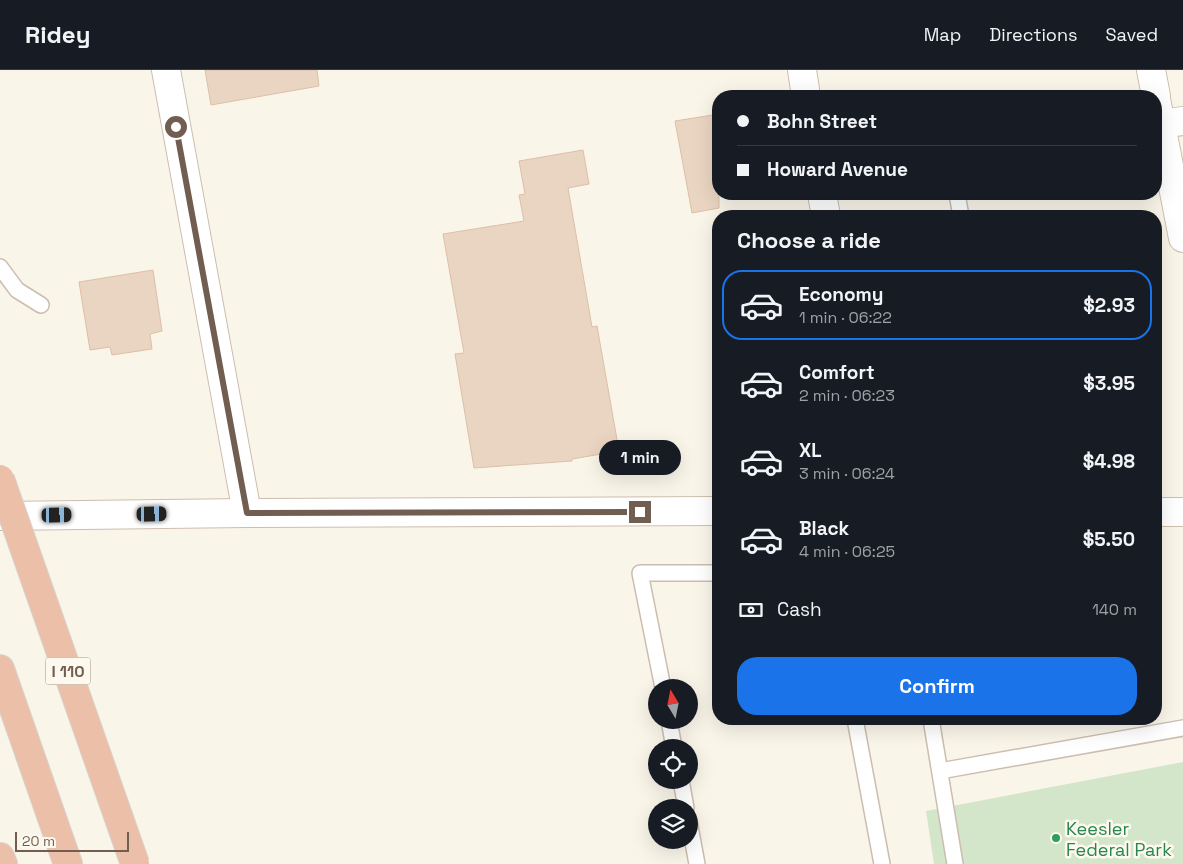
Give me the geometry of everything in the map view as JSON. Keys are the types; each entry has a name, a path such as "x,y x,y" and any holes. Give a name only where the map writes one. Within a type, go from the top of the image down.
{"highway":[{"name":"I 110","path":"0,478 135,864"},
{"path":"0,669 68,864"},
{"path":"0,857 2,864"}],"main road":[{"path":"166,70 247,513"},
{"path":"802,70 805,90"},
{"path":"1151,70 1158,90"},
{"path":"1164,110 1183,238"},
{"path":"0,516 247,513 712,512"},
{"path":"1162,512 1183,512"}],"lane":[{"path":"0,268 17,290 41,305"},
{"path":"661,679 640,573 712,574"},
{"path":"856,725 882,864"},
{"path":"932,725 955,864"},
{"path":"940,771 1153,726 1183,728"},
{"path":"694,849 697,864"}],"green space":[{"name":"Keesler Federal Park","path":"1183,762 1183,864 934,864 926,811"}],"building":[{"path":"205,70 317,70 319,86 211,105"},
{"path":"712,115 712,200 719,200 719,208 692,213 675,121"},
{"path":"583,150 589,184 568,188 592,327 597,326 619,451 572,459 572,461 474,468 455,354 464,353 443,234 524,221 519,195 525,194 519,161"},
{"path":"153,270 162,331 150,334 152,349 112,355 110,347 90,350 79,282"}],"place":[{"name":"Keesler Federal Park","path":"1056,838"}],"route":[{"path":"176,127 247,513 640,512"}]}
